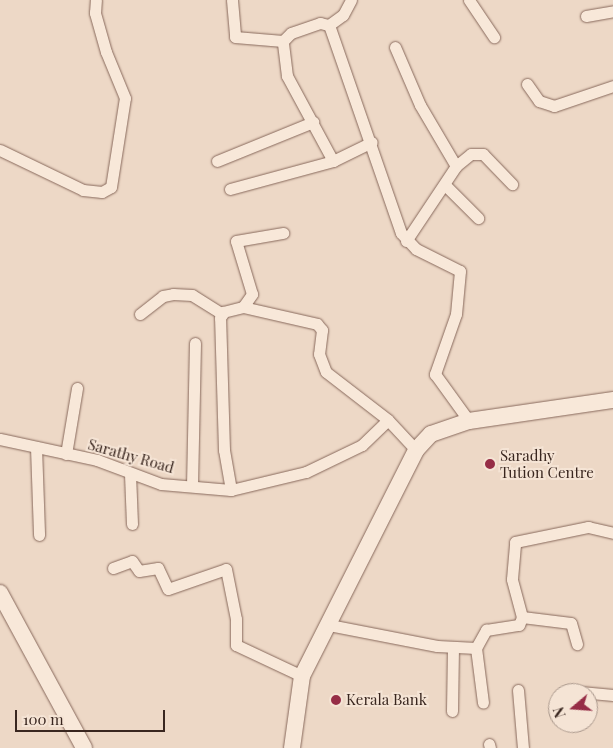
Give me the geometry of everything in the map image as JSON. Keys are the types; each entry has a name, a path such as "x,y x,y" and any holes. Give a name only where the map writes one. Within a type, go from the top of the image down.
{"main road":[{"path":"292,748 302,676 330,625 416,450 431,434 469,422 613,400"},
{"path":"0,593 84,748"}],"street":[{"path":"0,150 83,190 102,192 111,187 125,98 104,44 95,13 96,0"},
{"path":"232,0 235,37 283,41 313,25 329,25 343,15 351,0"},
{"path":"469,0 494,37"},
{"path":"586,16 613,11"},
{"path":"329,25 406,241 460,271 456,314 435,374 469,422"},
{"path":"283,41 287,76 333,161"},
{"path":"395,47 420,105 456,166"},
{"path":"527,84 539,101 554,106 613,86"},
{"path":"217,161 313,122"},
{"path":"230,189 333,161 372,142"},
{"path":"406,241 422,211 445,184 456,166 471,154 483,154 512,184"},
{"path":"445,184 478,218"},
{"path":"222,314 243,306 252,294 236,240 283,233"},
{"path":"140,314 163,296 173,294 192,295 222,314"},
{"path":"243,306 317,324 322,330 319,354 326,372 388,420 416,450"},
{"path":"222,314 224,450 231,490"},
{"path":"192,486 195,344"},
{"path":"66,454 77,388"},
{"name":"Sarathy Road","path":"0,439 97,460 130,474 161,484 231,490 306,472 362,445 388,420"},
{"path":"36,447 39,535"},
{"path":"130,474 132,524"},
{"path":"483,703 476,648 486,630 519,625 522,617 512,579 515,542 588,527 613,533"},
{"path":"113,568 132,561 139,571 158,568 168,589 226,569 236,620 236,645 302,676"},
{"path":"522,617 571,623 577,644"},
{"path":"330,625 453,648 476,648"},
{"path":"452,711 453,648"},
{"path":"518,690 523,748"},
{"path":"598,693 613,694"}],"place":[{"name":"Saradhy Tution Centre","path":"490,464"},
{"name":"Kerala Bank","path":"336,700"}]}
